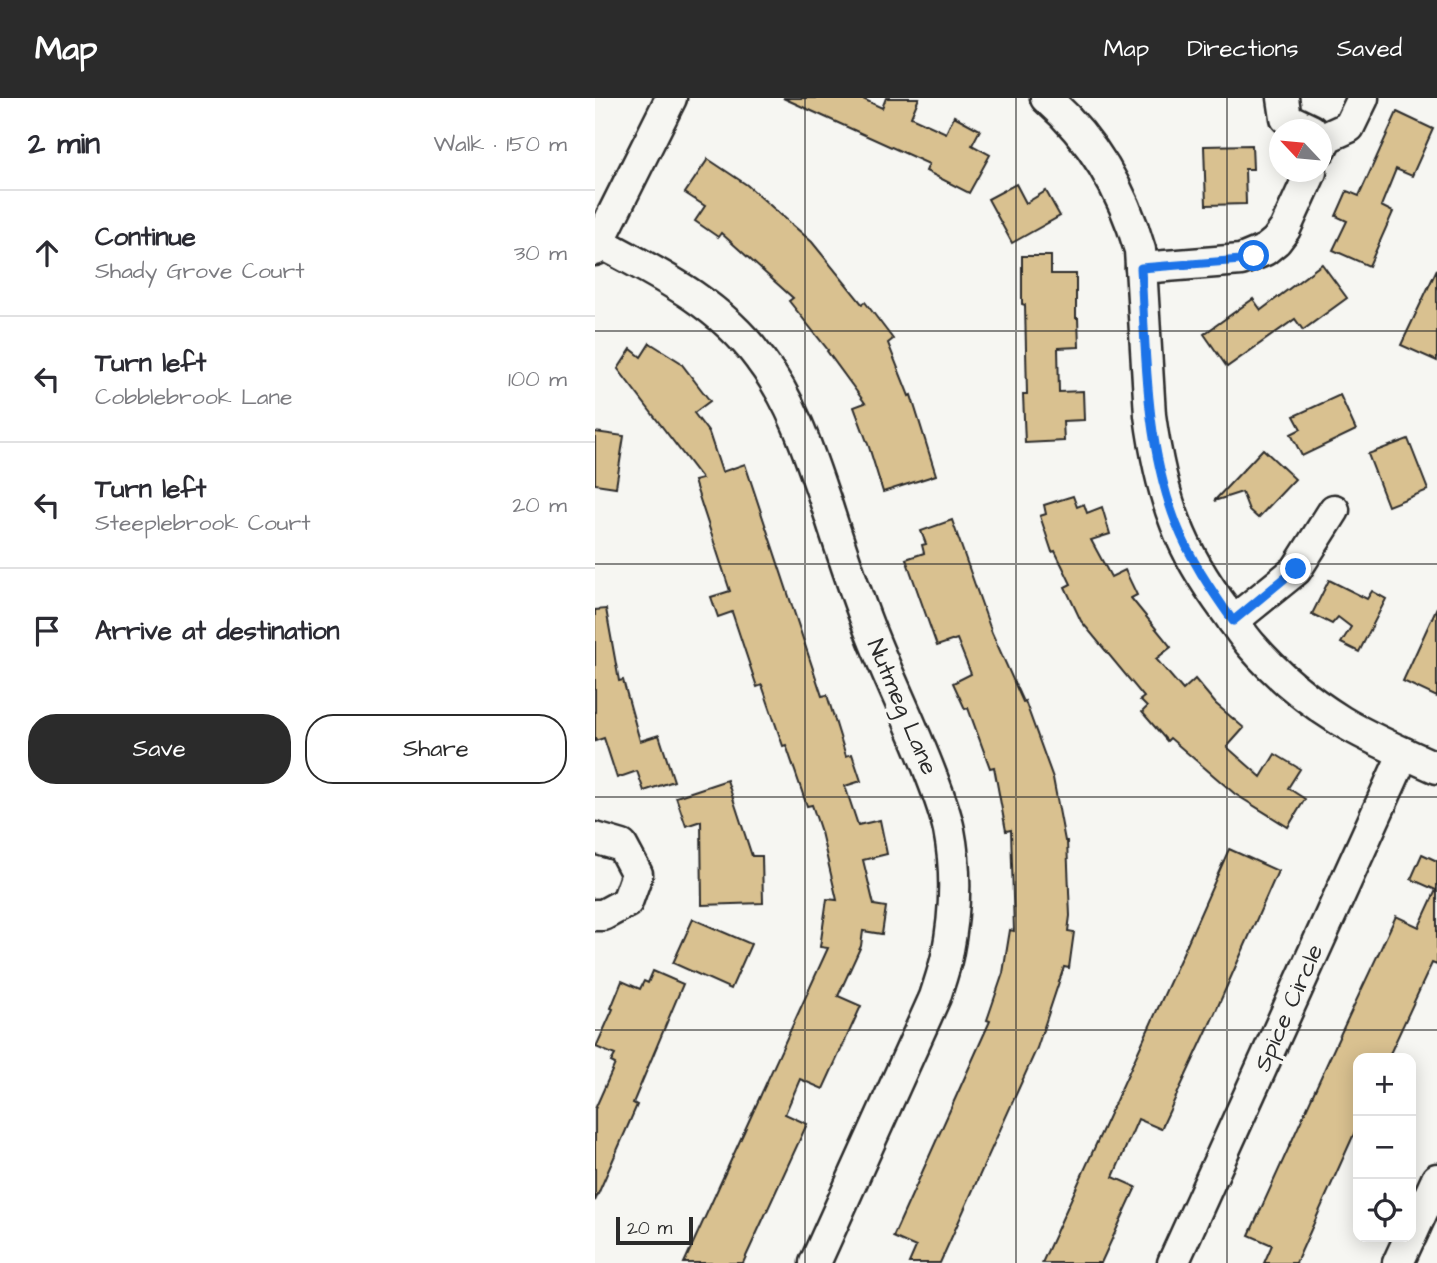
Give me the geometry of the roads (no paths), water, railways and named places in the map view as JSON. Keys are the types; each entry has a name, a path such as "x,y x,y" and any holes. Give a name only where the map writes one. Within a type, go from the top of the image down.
{"street":[{"path":"599,236 671,98"},
{"path":"1046,98 1081,132 1103,162 1135,232 1140,250 1154,441 1161,476 1176,524 1205,582 1251,645 1278,673 1308,698 1364,734 1437,768"},
{"path":"1283,98 1288,119"},
{"path":"1332,133 1349,127 1363,98"},
{"path":"1141,268 1241,260 1265,250 1285,229 1306,182"},
{"name":"Nutmeg Lane","path":"599,236 700,300 735,330 760,359 780,389 805,439 874,641 926,760 949,831 954,871 953,919 947,957 935,997 815,1263"},
{"path":"1233,621 1296,569 1334,510"},
{"name":"Spice Circle","path":"1173,1263 1404,753"},
{"path":"595,838 622,846 637,874 627,902 603,915 595,915"},
{"path":"1416,1223 1437,1179"},
{"path":"1398,1263 1407,1242"}]}
